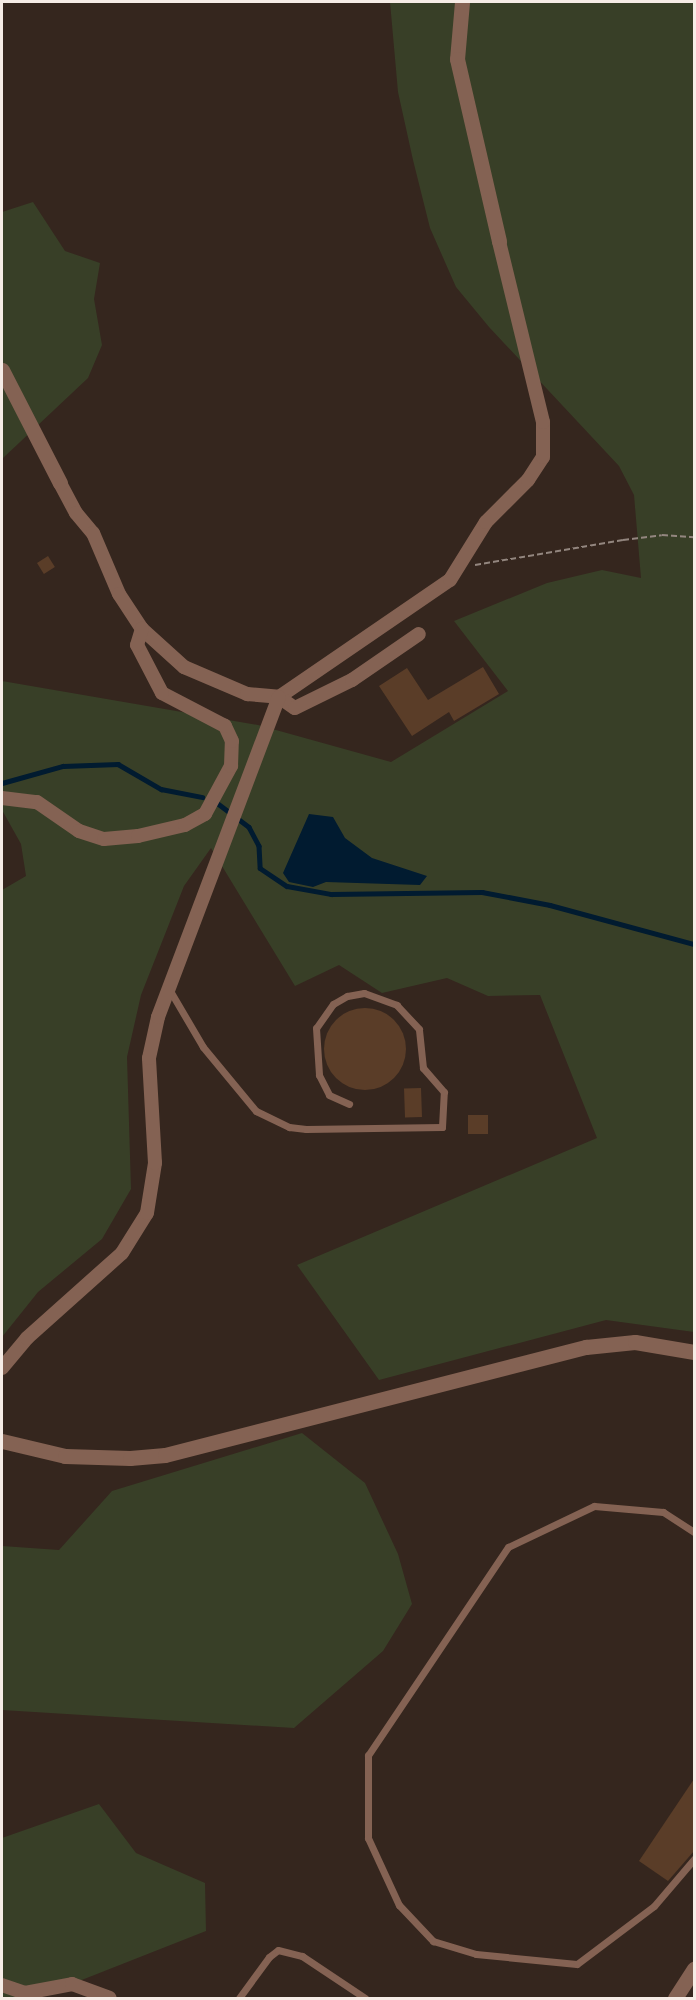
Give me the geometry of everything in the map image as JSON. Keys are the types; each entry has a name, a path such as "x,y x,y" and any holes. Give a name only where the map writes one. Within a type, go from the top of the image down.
{"street":[{"path":"2,1368 27,1338 122,1253 147,1213 155,1163 149,1058 168,987 264,743 279,697 450,580 461,567 486,522 537,469 545,444 538,401 457,60 462,2"},
{"path":"2,370 76,513 93,533 119,594 142,629 184,667 247,694 279,697 295,708 352,680 419,634"},
{"path":"2,798 38,802 79,831 104,839 138,836 185,825 205,814 231,766 232,741 225,726 162,693 136,645 142,629"},
{"path":"2,1441 65,1456 130,1458 165,1455 586,1347 635,1342 694,1352"},
{"path":"675,1998 694,1969"},
{"path":"2,1985 15,1993 25,1993 72,1984 110,1998"}],"lane":[{"path":"168,987 203,1047 244,1099 273,1121 306,1130 442,1127 444,1092 423,1068 419,1029 397,1005 364,993 347,996 333,1004 316,1028 319,1075 329,1095 349,1104"},
{"path":"694,1532 663,1512 594,1506 508,1547 368,1755 368,1838 399,1905 433,1941 476,1954 577,1964 654,1906 694,1859"},
{"path":"240,1998 269,1956 278,1950 302,1956 365,1998"}],"path":[{"path":"461,567 623,540 662,535 694,537"}],"green space":[{"path":"390,2 694,2 694,1332 606,1320 379,1380 297,1265 597,1138 540,995 488,996 447,978 382,993 339,965 295,986 211,848 184,886 141,995 127,1057 131,1189 102,1239 38,1292 2,1337 2,890 26,876 21,844 2,810 2,681 258,725 391,762 508,691 454,621 547,583 602,570 641,578 634,495 619,466 489,327 456,287 430,228 398,92"},
{"path":"33,202 65,251 100,263 94,299 102,345 88,378 2,459 2,212"},
{"path":"302,1433 365,1483 398,1554 412,1604 383,1651 294,1728 2,1710 2,1546 59,1550 112,1491"},
{"path":"99,1804 136,1853 205,1883 206,1931 36,1998 2,1998 2,1838"}],"water":[{"path":"309,814 333,817 345,838 372,858 427,876 420,885 326,882 313,887 289,882 283,873"}],"building":[{"path":"48,556 55,567 44,574 37,563"},
{"path":"483,667 499,694 454,721 449,712 412,736 379,686 407,668 428,700"},
{"path":"365,1008 381,1011 394,1020 403,1033 406,1049 403,1065 394,1078 381,1087 365,1090 349,1087 336,1078 327,1065 324,1049 327,1033 336,1020 349,1011"},
{"path":"421,1088 422,1117 405,1118 404,1089"},
{"path":"468,1115 488,1115 488,1134 468,1134"},
{"path":"694,1779 694,1851 668,1881 639,1861"}],"waterway":[{"path":"2,783 63,766 118,764 161,789 202,797"},
{"path":"216,802 249,827 259,846 260,868 287,886 331,894 482,892 550,905 694,944"}]}
